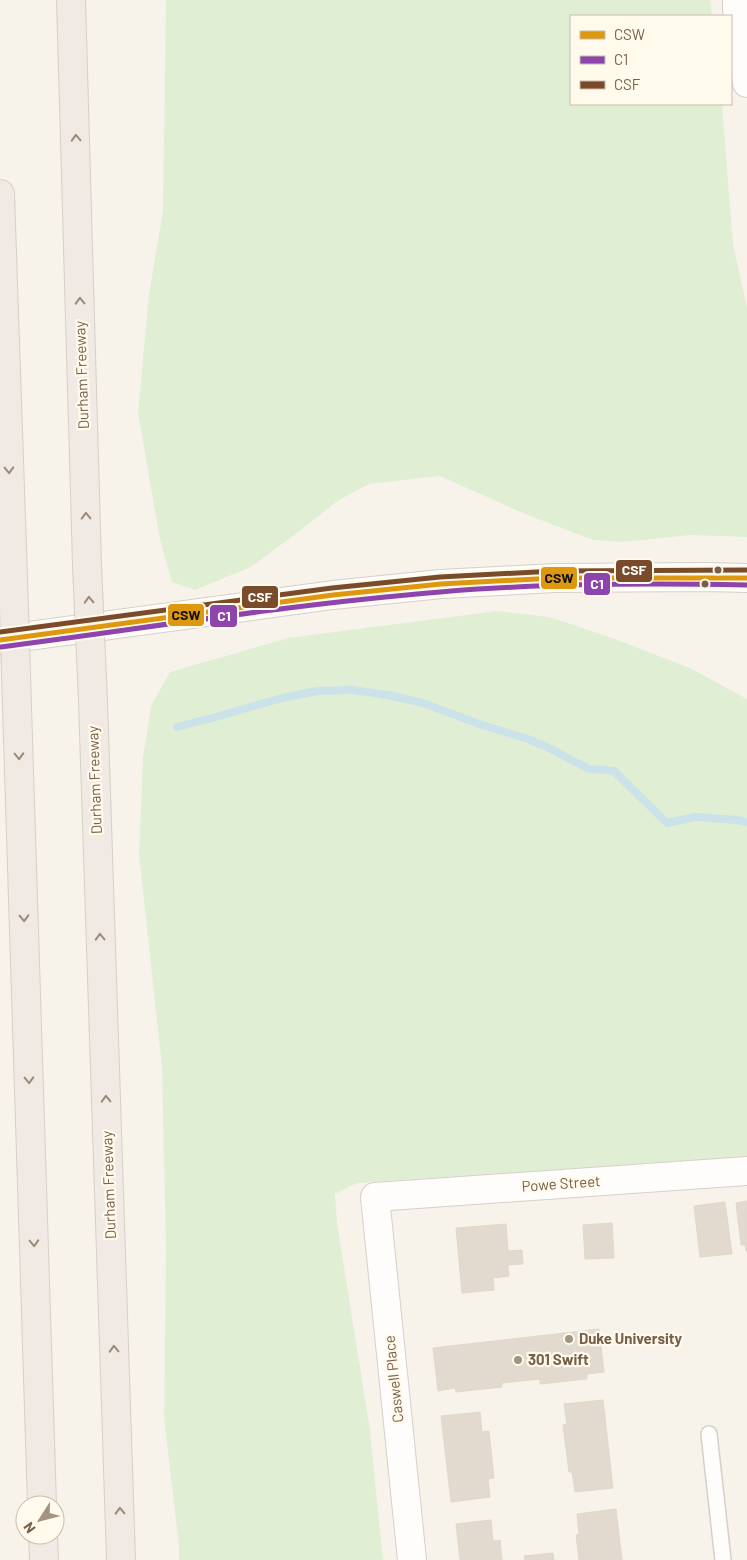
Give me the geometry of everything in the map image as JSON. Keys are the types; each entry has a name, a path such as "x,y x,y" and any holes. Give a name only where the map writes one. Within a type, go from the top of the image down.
{"highway":[{"name":"Durham Freeway","path":"71,0 87,564 121,1560"},
{"path":"0,194 42,1495"},
{"path":"0,662 14,608"},
{"path":"43,1545 44,1560"}],"street":[{"path":"737,0 747,83"},
{"path":"0,640 333,595 441,584 555,578 747,578"},
{"name":"Powe Street","path":"375,1198 747,1171"},
{"name":"Caswell Place","path":"375,1198 412,1560"}],"lane":[{"path":"709,1434 723,1560"}],"green space":[{"path":"166,0 710,0 712,15 570,15 570,105 722,105 733,244 747,308 747,537 691,535 623,542 593,540 525,514 440,476 369,484 339,500 251,567 195,590 172,582 160,540 138,413 149,294 163,211"},
{"path":"497,611 550,617 612,638 690,668 747,699 747,1157 357,1183 335,1194 337,1223 370,1430 383,1560 179,1560 179,1545 164,1419 166,1249 162,1067 139,855 143,758 151,706 170,672 288,638"}],"building":[{"path":"747,1201 746,1251 745,1245 741,1245 736,1203"},
{"path":"725,1202 732,1254 700,1257 694,1206"},
{"path":"612,1223 614,1258 585,1259 583,1225"},
{"path":"506,1224 508,1251 522,1250 523,1264 508,1265 509,1276 493,1278 494,1290 462,1293 456,1228"},
{"name":"301 Swift","path":"599,1329 604,1372 587,1374 587,1379 540,1384 540,1379 502,1383 502,1387 456,1392 455,1388 438,1391 433,1348"},
{"path":"603,1400 613,1488 575,1492 572,1472 569,1472 563,1425 567,1424 564,1404"},
{"path":"480,1412 482,1432 489,1431 494,1478 488,1479 490,1497 451,1502 441,1416"},
{"path":"616,1509 622,1560 579,1560 576,1535 579,1534 577,1514"},
{"path":"491,1520 493,1541 500,1540 502,1560 460,1560 456,1524"},
{"path":"553,1553 554,1560 525,1560 524,1556"}],"waterway":[{"path":"177,727 282,698 317,691 352,690 388,695 423,703 479,724 525,738 589,769 614,771 667,823 695,817 747,822"}],"transit line":[{"name":"CSF","path":"0,632 332,588 440,577 555,571 747,570"},
{"name":"CSW","path":"0,640 333,595 441,584 555,578 747,578"},
{"name":"C1","path":"1,647 275,610 440,592 594,584 747,585"}],"place":[{"name":"Duke University","path":"569,1339"},
{"name":"301 Swift","path":"518,1360"}]}
